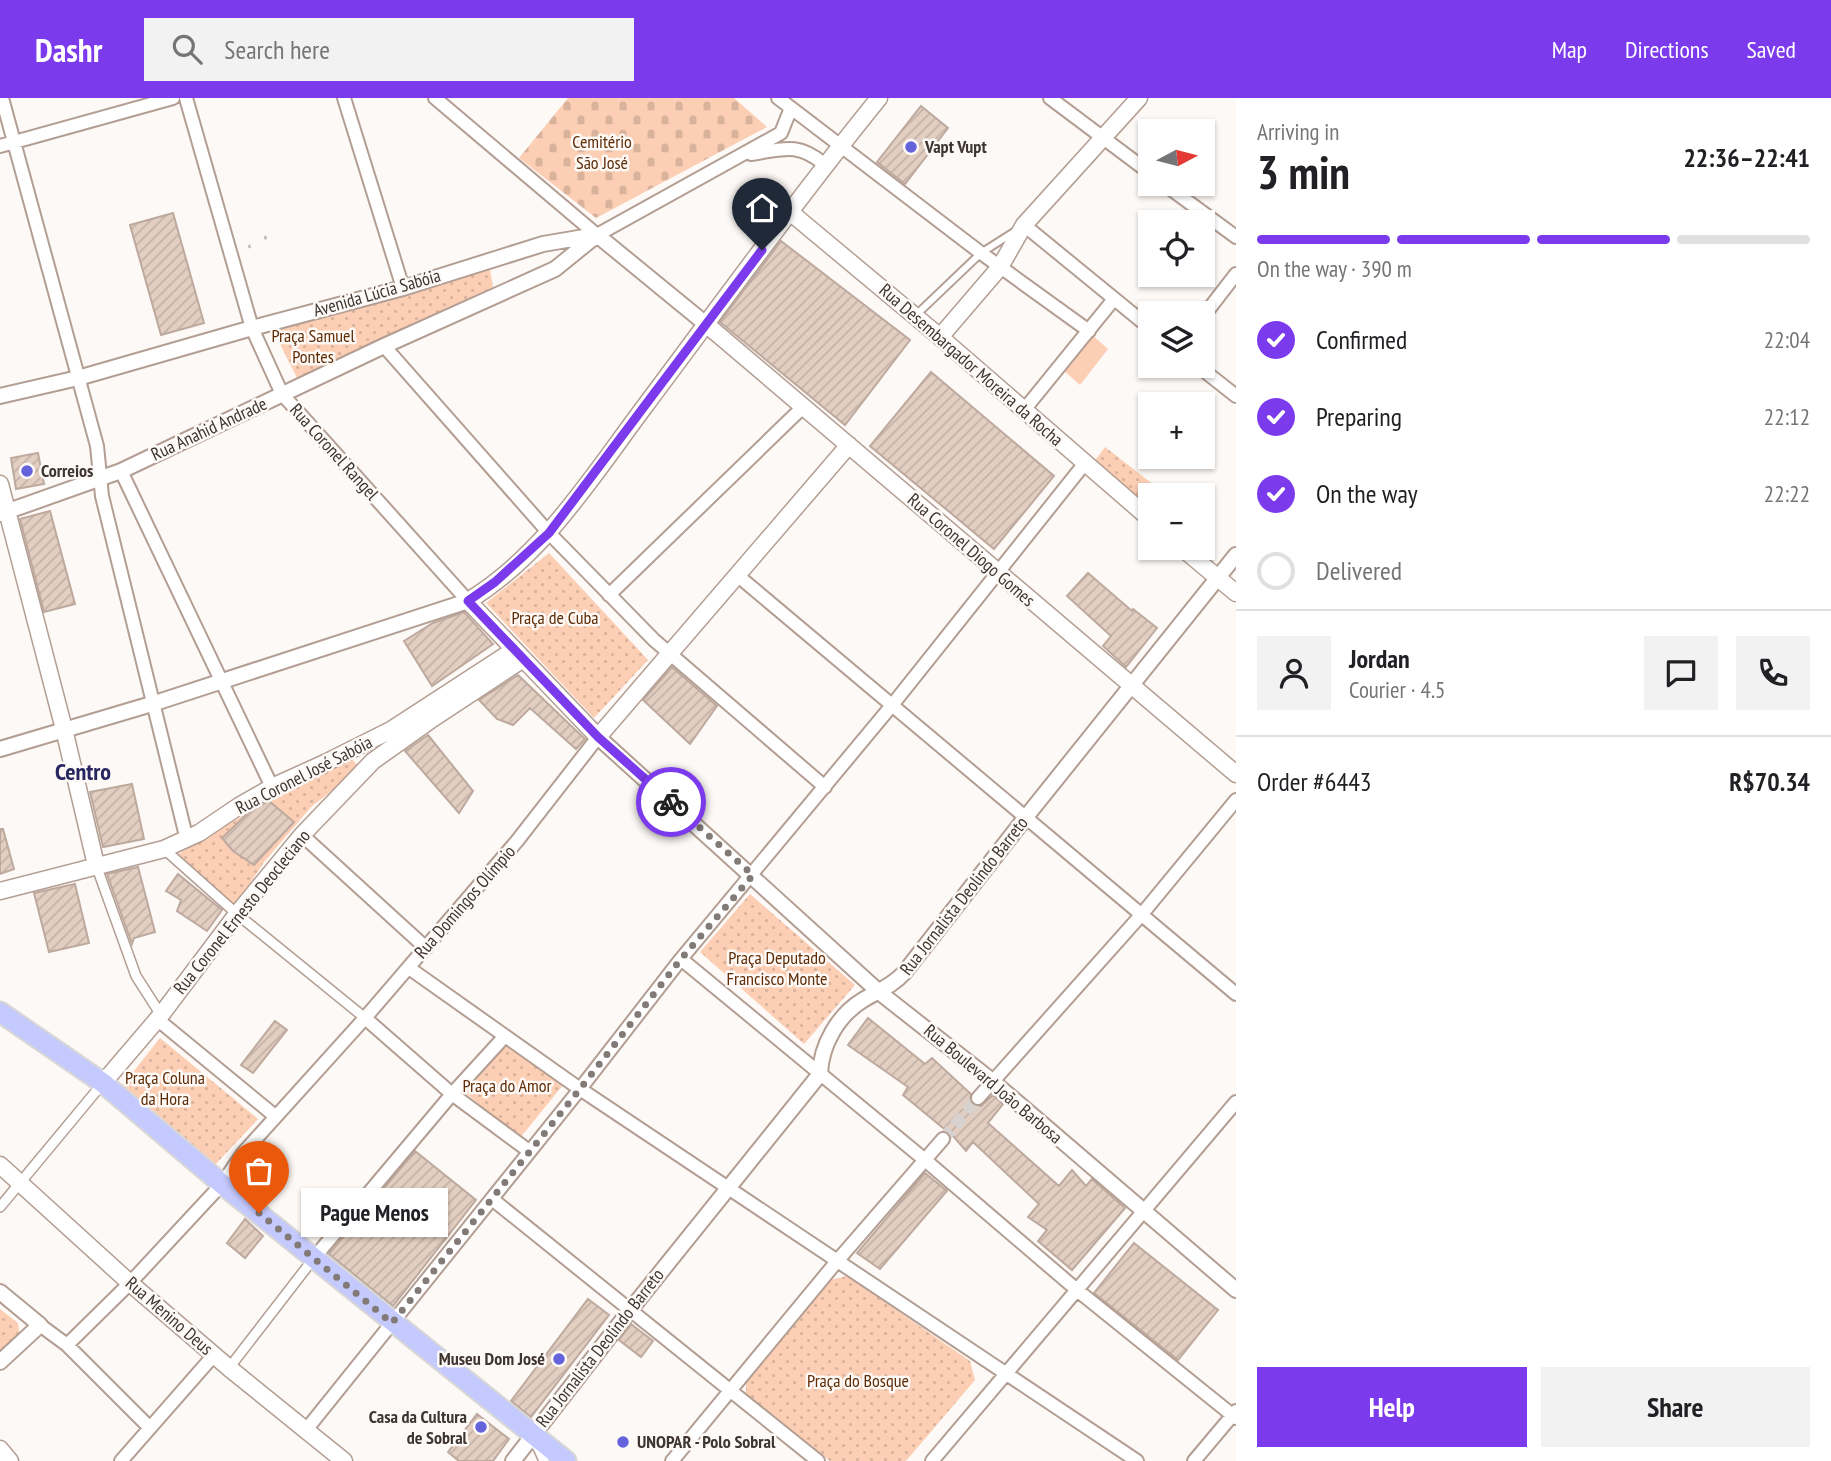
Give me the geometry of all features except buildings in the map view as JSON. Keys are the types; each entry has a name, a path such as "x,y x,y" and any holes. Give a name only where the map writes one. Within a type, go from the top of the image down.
{"main road":[{"path":"468,601 495,582 549,533 707,325 824,164 879,98"},
{"path":"940,337 1000,267 1024,225 1139,98"},
{"name":"Rua Desembargador Moreira da Rocha","path":"790,212 940,337 1138,509"},
{"name":"Rua Coronel Diogo Gomes","path":"707,325 1236,774"},
{"name":"Rua Domingos Olímpio","path":"598,737 849,445"},
{"path":"0,484 4,513 64,729 96,865"},
{"path":"1196,560 1236,593"},
{"name":"Rua Coronel Rangel","path":"468,601 598,737"},
{"name":"Rua Coronel José Sabóia","path":"0,891 164,849 187,840 272,787 391,730 519,655"},
{"name":"Rua Coronel Ernesto Deocleciano","path":"103,1083 159,1017 237,914 302,835 373,761 519,655"},
{"path":"0,1012 103,1083 392,1323 566,1461"},
{"name":"Rua Menino Deus","path":"0,1165 130,1283 344,1461"},
{"path":"0,1449 10,1461"}],"street":[{"path":"2,98 6,144 97,446 102,496 187,840"},
{"path":"6,144 173,98"},
{"name":"Rua Coronel Rangel","path":"186,98 252,328 282,394 468,601"},
{"path":"344,98 403,288"},
{"path":"435,98 707,325"},
{"path":"778,98 981,253 1090,331"},
{"path":"1050,98 1138,164"},
{"name":"Avenida Lúcia Sabóia","path":"0,396 403,288 543,244 597,235 781,134 791,108"},
{"name":"Avenida Lúcia Sabóia","path":"740,155 793,147 810,152 824,164"},
{"path":"1180,196 1236,237"},
{"path":"1024,225 1138,318"},
{"name":"Rua Anahid Andrade","path":"4,513 121,471 384,346 555,269 597,235"},
{"path":"543,244 554,255 555,269"},
{"path":"1215,301 1236,274"},
{"path":"1024,410 1114,299"},
{"path":"384,346 549,533 609,596 670,656 825,787"},
{"path":"1213,378 1236,396"},
{"path":"609,596 804,407"},
{"path":"306,1430 681,959 893,705 1085,463"},
{"path":"121,471 272,787"},
{"name":"Rua Jornalista Deolindo Barreto","path":"513,1461 728,1186 820,1074 820,1059 828,1040 841,1021 856,1005 894,984 904,973 1236,555"},
{"path":"737,575 1236,994"},
{"path":"0,749 155,703 468,601"},
{"name":"Rua Boulevard João Barbosa","path":"598,737 879,992 991,1080 1236,1290"},
{"name":"Rua Domingos Olímpio","path":"67,1345 130,1283 222,1184 237,1160 409,968 517,841 598,737"},
{"path":"978,1098 991,1080 1142,914 1236,800"},
{"path":"302,835 426,948"},
{"path":"164,849 237,914 365,1018 452,1094 529,1151"},
{"path":"96,865 136,976 159,1017 275,1116"},
{"path":"681,959 925,1160 1077,1290 1235,1414 1194,1461"},
{"path":"409,968 580,1089 1137,1461"},
{"path":"229,1368 314,1258 452,1094 505,1036"},
{"name":"Rua Coronel Ernesto Deocleciano","path":"0,1207 103,1083"},
{"path":"932,1461 1236,1102"},
{"path":"672,1461 838,1260 943,1139"},
{"path":"492,1199 818,1461"},
{"path":"0,1292 67,1345 150,1428"},
{"path":"0,1362 40,1325"},
{"path":"121,1461 214,1355"},
{"path":"533,1435 544,1461"}],"lane":[{"path":"915,317 981,253 1024,225"}],"green space":[{"name":"Cemitério São José","path":"568,98 734,98 767,127 596,218 519,158"},
{"name":"Praça Samuel Pontes","path":"490,270 493,287 299,382 273,330"},
{"path":"1091,334 1108,349 1080,385 1063,370"},
{"path":"1105,447 1152,483 1138,483 1138,497 1094,462"},
{"name":"Praça de Cuba","path":"549,553 648,660 594,718 486,603"},
{"path":"350,758 358,765 311,807 264,862 230,914 170,859 304,779"},
{"name":"Praça Deputado Francisco Monte","path":"750,894 855,985 804,1044 700,952"},
{"name":"Praça Coluna da Hora","path":"160,1038 258,1119 213,1167 115,1095"},
{"name":"Praça do Amor","path":"502,1042 563,1085 520,1138 461,1089"},
{"name":"Praça do Bosque","path":"847,1276 970,1361 975,1380 906,1461 830,1461 746,1393 746,1379 830,1280"},
{"path":"0,1309 18,1323 20,1339 0,1357"}],"tunnel":[{"path":"943,1139 978,1098"}],"way so far":[{"path":"259,1213 392,1323 681,959 753,875 671,802"}],"place":[{"name":"Vapt Vupt","path":"911,147"},
{"name":"Correios","path":"27,471"},
{"name":"Pague Menos","path":"259,1213"},
{"name":"Museu Dom José","path":"559,1359"},
{"name":"Casa da Cultura de Sobral","path":"481,1427"},
{"name":"UNOPAR - Polo Sobral","path":"623,1442"}],"district":[{"name":"Centro","path":"83,772"}],"route":[{"path":"671,802 598,737 468,601 495,582 549,533 762,250"}]}
